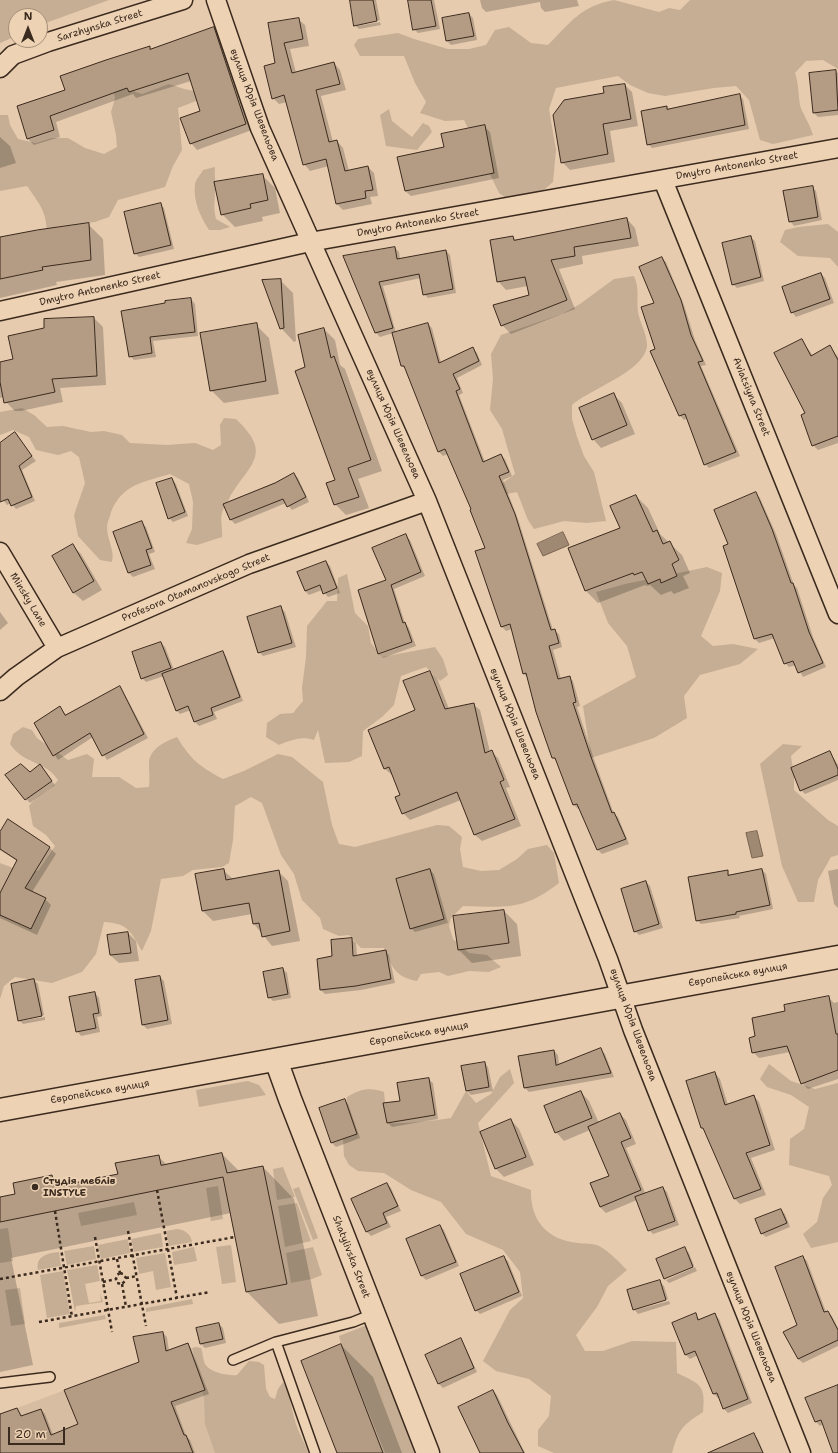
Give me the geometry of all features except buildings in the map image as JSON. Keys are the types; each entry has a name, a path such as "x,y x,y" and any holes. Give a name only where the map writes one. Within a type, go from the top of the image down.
{"main road":[{"name":"Європейська вулиця","path":"0,1110 838,957"},
{"name":"Shatylivska Street","path":"276,1060 428,1453"}],"street":[{"name":"Sarzhynska Street","path":"0,68 13,55 48,42 182,0"},
{"name":"вулиця Юрія Шевельова","path":"216,0 260,128 427,501 622,996 636,1037 801,1453"},
{"name":"Dmytro Antonenko Street","path":"0,311 310,242 838,148"},
{"name":"Aviatsiyna Street","path":"663,180 838,614"},
{"name":"Profesora Otamanovskogo Street","path":"0,691 16,677 57,648 248,564 427,501"},
{"name":"Minsky Lane","path":"0,552 57,648"}],"lane":[{"path":"233,1360 276,1342 353,1322 373,1314"},
{"path":"276,1342 315,1453"},
{"path":"0,1383 50,1377"}],"path":[{"path":"157,1190 177,1298"},
{"path":"54,1211 72,1317"},
{"path":"128,1231 146,1326"},
{"path":"95,1237 112,1332"},
{"path":"0,1279 235,1237"},
{"path":"117,1258 120,1273 126,1278"},
{"path":"116,1280 117,1275 120,1273"},
{"path":"126,1307 122,1284 126,1278 136,1276"},
{"path":"103,1282 116,1280"},
{"path":"116,1280 117,1283 122,1284"},
{"path":"39,1322 210,1292"}],"shaded area":[{"path":"0,0 109,0 48,22 48,8 8,8 8,40 0,43"},
{"path":"614,0 659,12 669,8 680,10 690,0 838,0 838,69 823,60 806,61 795,73 802,112 813,135 773,144 760,140 749,100 736,86 665,96 648,93 630,85 618,76 556,88 549,109 556,150 553,182 538,195 510,201 499,193 464,120 445,121 420,113 426,102 415,83 404,56 360,56 354,45 358,39 398,33 448,49 469,49 486,45 495,30 509,27 531,43 548,45 577,16 593,6"},
{"path":"125,80 133,91 142,94 169,84 194,91 236,86 231,95 196,101 178,108 182,150 173,166 165,187 118,200 109,217 95,222 59,227 54,237 47,237 47,228 44,215 27,186 0,191 0,115 8,115 10,125 18,139 36,143 52,138 68,138 85,148 104,154 117,147 111,112 115,98 112,83"},
{"path":"389,109 392,121 412,137 423,123 429,126 432,132 417,150 386,146 380,115"},
{"path":"215,167 214,208 216,219 230,227 220,230 209,230 196,202 195,184 203,170"},
{"path":"828,224 838,232 838,267 830,258 798,256 780,242 785,230"},
{"path":"634,276 637,290 638,312 647,341 644,354 628,371 572,405 572,419 577,437 584,456 594,472 606,521 587,523 564,521 534,529 528,520 517,492 491,497 496,488 515,474 502,429 490,410 493,379 491,354 501,335 562,314 580,304 614,279"},
{"path":"22,408 34,415 47,427 63,426 91,432 104,431 122,435 130,443 167,445 195,443 213,450 221,445 220,425 224,418 236,419 248,432 254,442 256,451 250,468 236,487 223,509 221,519 222,537 197,545 186,543 192,529 193,502 189,484 170,474 143,482 121,495 111,512 107,525 107,532 113,558 112,562 100,560 78,536 74,515 85,483 79,457 71,451 58,455 36,450 29,437 13,430 0,435 0,412"},
{"path":"563,532 569,545 543,556 537,544"},
{"path":"707,567 722,573 720,591 701,636 713,646 733,644 758,649 740,664 700,675 684,696 687,718 654,738 591,758 583,706 636,677 627,646 608,623 596,592 625,584"},
{"path":"347,574 355,613 368,626 371,643 382,657 435,647 443,659 448,675 440,681 426,667 401,676 394,705 382,717 363,731 362,756 349,762 325,763 318,730 314,740 292,740 279,745 266,737 267,723 280,714 293,713 303,701 302,688 306,657 307,626 327,601 337,601 338,578"},
{"path":"23,727 32,730 37,738 68,760 87,754 94,759 92,777 119,777 136,788 149,787 149,764 154,750 167,741 177,737 196,762 223,779 244,771 278,754 292,757 323,782 332,825 339,844 355,847 437,825 449,826 462,837 460,849 463,867 481,871 499,870 517,859 528,849 547,845 554,853 559,883 535,899 524,903 503,907 463,906 451,918 449,926 453,939 469,953 487,955 501,967 489,972 469,971 448,976 439,972 421,974 417,981 404,977 395,970 389,961 384,948 361,948 349,935 339,936 323,929 320,918 302,900 294,874 281,855 262,803 251,797 235,806 233,840 229,863 222,867 193,870 183,876 161,879 151,931 142,951 128,930 119,924 104,922 96,954 82,972 52,983 15,977 4,986 0,999 0,863 21,871 38,871 55,846 46,835 33,826 29,806 58,780 47,769 15,751 10,744 13,734"},
{"path":"783,744 802,746 791,756 794,776 794,790 828,820 838,826 838,855 831,857 818,880 814,902 798,902 782,866 760,764"},
{"path":"757,831 763,856 752,858 746,833"},
{"path":"769,1064 791,1081 815,1089 838,1083 838,1242 811,1248 803,1234 817,1222 823,1198 832,1185 829,1176 789,1165 790,1139 804,1129 809,1107 791,1095 767,1087 760,1079"},
{"path":"510,1069 514,1083 478,1123 491,1176 531,1190 531,1201 537,1219 542,1227 549,1233 557,1238 567,1241 594,1244 599,1246 627,1270 608,1286 597,1307 576,1335 585,1351 603,1351 632,1341 676,1342 677,1373 700,1386 704,1403 703,1412 682,1428 672,1453 554,1453 538,1446 538,1430 549,1416 551,1396 529,1379 496,1371 483,1361 510,1310 523,1298 520,1272 503,1250 466,1234 441,1202 411,1190 384,1173 358,1171 349,1165 344,1156 343,1139 347,1097 352,1094 370,1089 384,1092 387,1123 411,1123 451,1118 466,1091 476,1103 491,1094 500,1077"},
{"path":"248,1081 259,1085 266,1095 199,1107 196,1090"},
{"path":"283,1167 295,1197 277,1200 273,1169"},
{"path":"218,1186 223,1219 211,1221 206,1188"},
{"path":"299,1187 318,1238 313,1240 293,1189"},
{"path":"134,1202 137,1215 81,1226 78,1213"},
{"path":"297,1203 311,1241 285,1247 278,1206"},
{"path":"8,1228 13,1261 0,1263 0,1229"},
{"path":"177,1229 183,1230 187,1233 192,1242 169,1246 166,1231"},
{"path":"161,1233 163,1247 134,1252 131,1239"},
{"path":"128,1239 130,1253 101,1259 98,1245"},
{"path":"231,1245 236,1282 222,1284 216,1247"},
{"path":"94,1246 96,1259 67,1265 64,1251"},
{"path":"194,1247 197,1261 174,1265 172,1252"},
{"path":"313,1247 322,1275 312,1279 291,1283 286,1253"},
{"path":"59,1252 61,1266 38,1270 38,1261 40,1258 47,1254"},
{"path":"165,1253 171,1287 156,1290 153,1271 139,1274 136,1258"},
{"path":"97,1265 100,1281 85,1284 89,1303 101,1301 100,1293 103,1302 76,1306 75,1312 67,1270"},
{"path":"63,1271 70,1314 47,1318 40,1275"},
{"path":"20,1288 25,1324 11,1326 5,1290"},
{"path":"192,1299 193,1304 146,1312 146,1308"},
{"path":"105,1315 106,1319 59,1328 59,1323"},
{"path":"367,1325 416,1453 385,1453 341,1344 339,1336"},
{"path":"188,1344 229,1453 36,1453 17,1408"},
{"path":"192,1348 201,1348 205,1364 215,1372 237,1375 249,1361 259,1362 264,1365 266,1389 270,1397 275,1399 278,1389 283,1382 288,1392 297,1428 308,1453 215,1453 205,1424 204,1398"}],"place":[{"name":"Студія меблів INSTYLE","path":"35,1187"}]}
